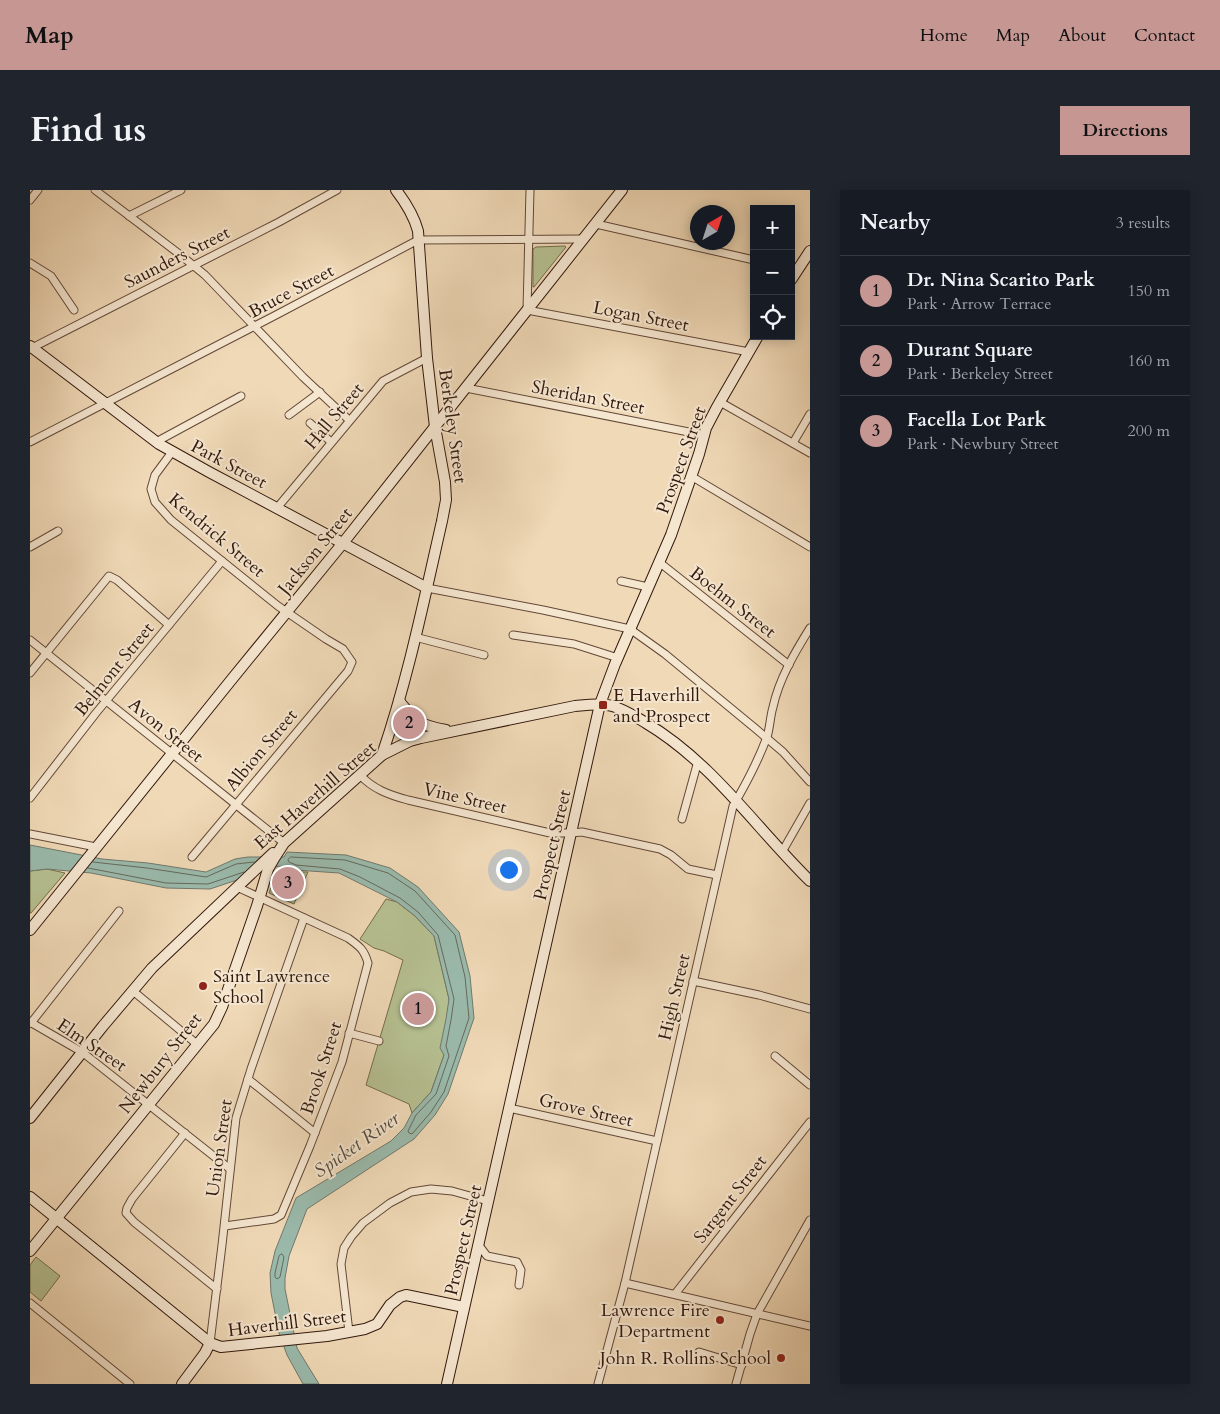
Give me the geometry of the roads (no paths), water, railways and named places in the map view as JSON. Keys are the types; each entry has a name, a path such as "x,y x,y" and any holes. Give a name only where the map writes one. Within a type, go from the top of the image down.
{"street":[{"path":"30,200 38,190"},
{"path":"95,190 205,275 349,420"},
{"path":"129,216 181,190"},
{"name":"Saunders Street","path":"31,347 279,222 337,190"},
{"name":"Berkeley Street","path":"382,754 399,701 427,588 446,500 427,358 418,231 412,214 396,190"},
{"path":"527,310 530,190"},
{"name":"Jackson Street","path":"31,926 343,543 622,190"},
{"path":"596,224 750,259"},
{"name":"Bruce Street","path":"30,442 418,240 583,239"},
{"path":"795,268 810,251"},
{"path":"30,263 51,276 74,310"},
{"name":"Logan Street","path":"527,310 750,352"},
{"name":"Prospect Street","path":"447,1384 600,704 671,535 706,428 756,340"},
{"name":"Park Street","path":"31,347 156,442 172,452 427,588"},
{"name":"Hall Street","path":"277,508 383,381 427,358"},
{"name":"Sheridan Street","path":"466,388 704,435"},
{"path":"289,415 320,392"},
{"path":"156,442 240,396"},
{"path":"720,402 810,453"},
{"path":"792,443 810,414"},
{"path":"310,424 332,442"},
{"name":"Kendrick Street","path":"172,452 155,475 151,489 155,502 171,520 287,612 343,649 349,655 352,662"},
{"path":"691,476 810,547"},
{"path":"30,547 58,531"},
{"name":"Belmont Street","path":"30,798 222,561"},
{"name":"Boehm Street","path":"659,562 790,665"},
{"path":"30,673 109,576 117,580 169,625"},
{"path":"621,581 648,587"},
{"path":"427,588 630,629 665,654 767,738 783,752 810,782"},
{"name":"High Street","path":"598,1384 625,1283 733,806 751,774 767,738 773,707 783,679 810,628"},
{"path":"514,635 574,644 618,658"},
{"path":"415,637 484,655"},
{"name":"Avon Street","path":"30,640 236,805 281,846"},
{"name":"Albion Street","path":"192,857 348,671 352,662"},
{"path":"399,701 409,714 426,726 452,731"},
{"name":"East Haverhill Street","path":"30,1118 159,960 382,754 410,741 575,706 600,704 615,706 677,744 698,761 810,881"},
{"path":"682,819 698,761"},
{"name":"Vine Street","path":"360,775 377,789 393,796 550,833 582,832 660,849 671,854 688,869 717,875"},
{"path":"782,852 810,803"},
{"path":"30,834 95,849"},
{"name":"Newbury Street","path":"30,1251 214,1024 222,1007 268,869 281,846"},
{"name":"Brook Street","path":"224,1226 274,1219 280,1215 315,1133 342,1062 368,963 365,953 348,938 304,918 240,884"},
{"path":"31,1022 119,911"},
{"name":"Union Street","path":"182,1384 206,1353 210,1343 236,1118 304,918"},
{"path":"693,981 759,995 810,1009"},
{"path":"133,990 198,1045"},
{"name":"Elm Street","path":"31,1022 82,1052 230,1169"},
{"path":"349,1033 379,1041"},
{"path":"775,1056 810,1085"},
{"path":"248,1079 315,1133"},
{"name":"Grove Street","path":"509,1108 657,1142"},
{"name":"Sargent Street","path":"674,1294 810,1122"},
{"path":"185,1133 132,1199 126,1214 217,1289"},
{"path":"349,1332 341,1264 344,1248 363,1223 390,1203 411,1192 431,1189 452,1191 488,1200"},
{"name":"Haverhill Street","path":"30,1197 210,1343 222,1347 365,1330 378,1324 390,1305 406,1295 464,1307"},
{"path":"736,1384 757,1314 810,1220"},
{"path":"478,1244 487,1256 516,1262 521,1270 519,1285"},
{"path":"625,1283 810,1326"},
{"path":"30,1303 130,1384"},
{"path":"699,1352 742,1365"}],"water":[{"path":"30,845 102,859 148,863 206,872 235,859 284,857 287,852 346,855 390,868 418,887 459,932 470,976 474,1018 448,1094 435,1115 414,1139 307,1209 289,1256 285,1289 297,1348 319,1384 303,1384 287,1355 279,1333 271,1293 270,1273 275,1251 296,1198 391,1141 404,1128 412,1113 431,1092 444,1055 440,1048 449,999 434,936 415,916 397,902 339,873 295,870 279,866 210,889 166,888 91,873 47,869 30,871"}],"place":[{"name":"E Haverhill and Prospect","path":"603,705"},
{"name":"Durant Square","path":"409,723"},
{"name":"Facella Lot Park","path":"288,883"},
{"name":"Saint Lawrence School","path":"203,986"},
{"name":"Dr. Nina Scarito Park","path":"418,1009"},
{"name":"Lawrence Fire Department","path":"720,1320"},
{"name":"John R. Rollins School","path":"781,1358"}],"water label":[{"name":"Spicket River","path":"356,1144"}]}
